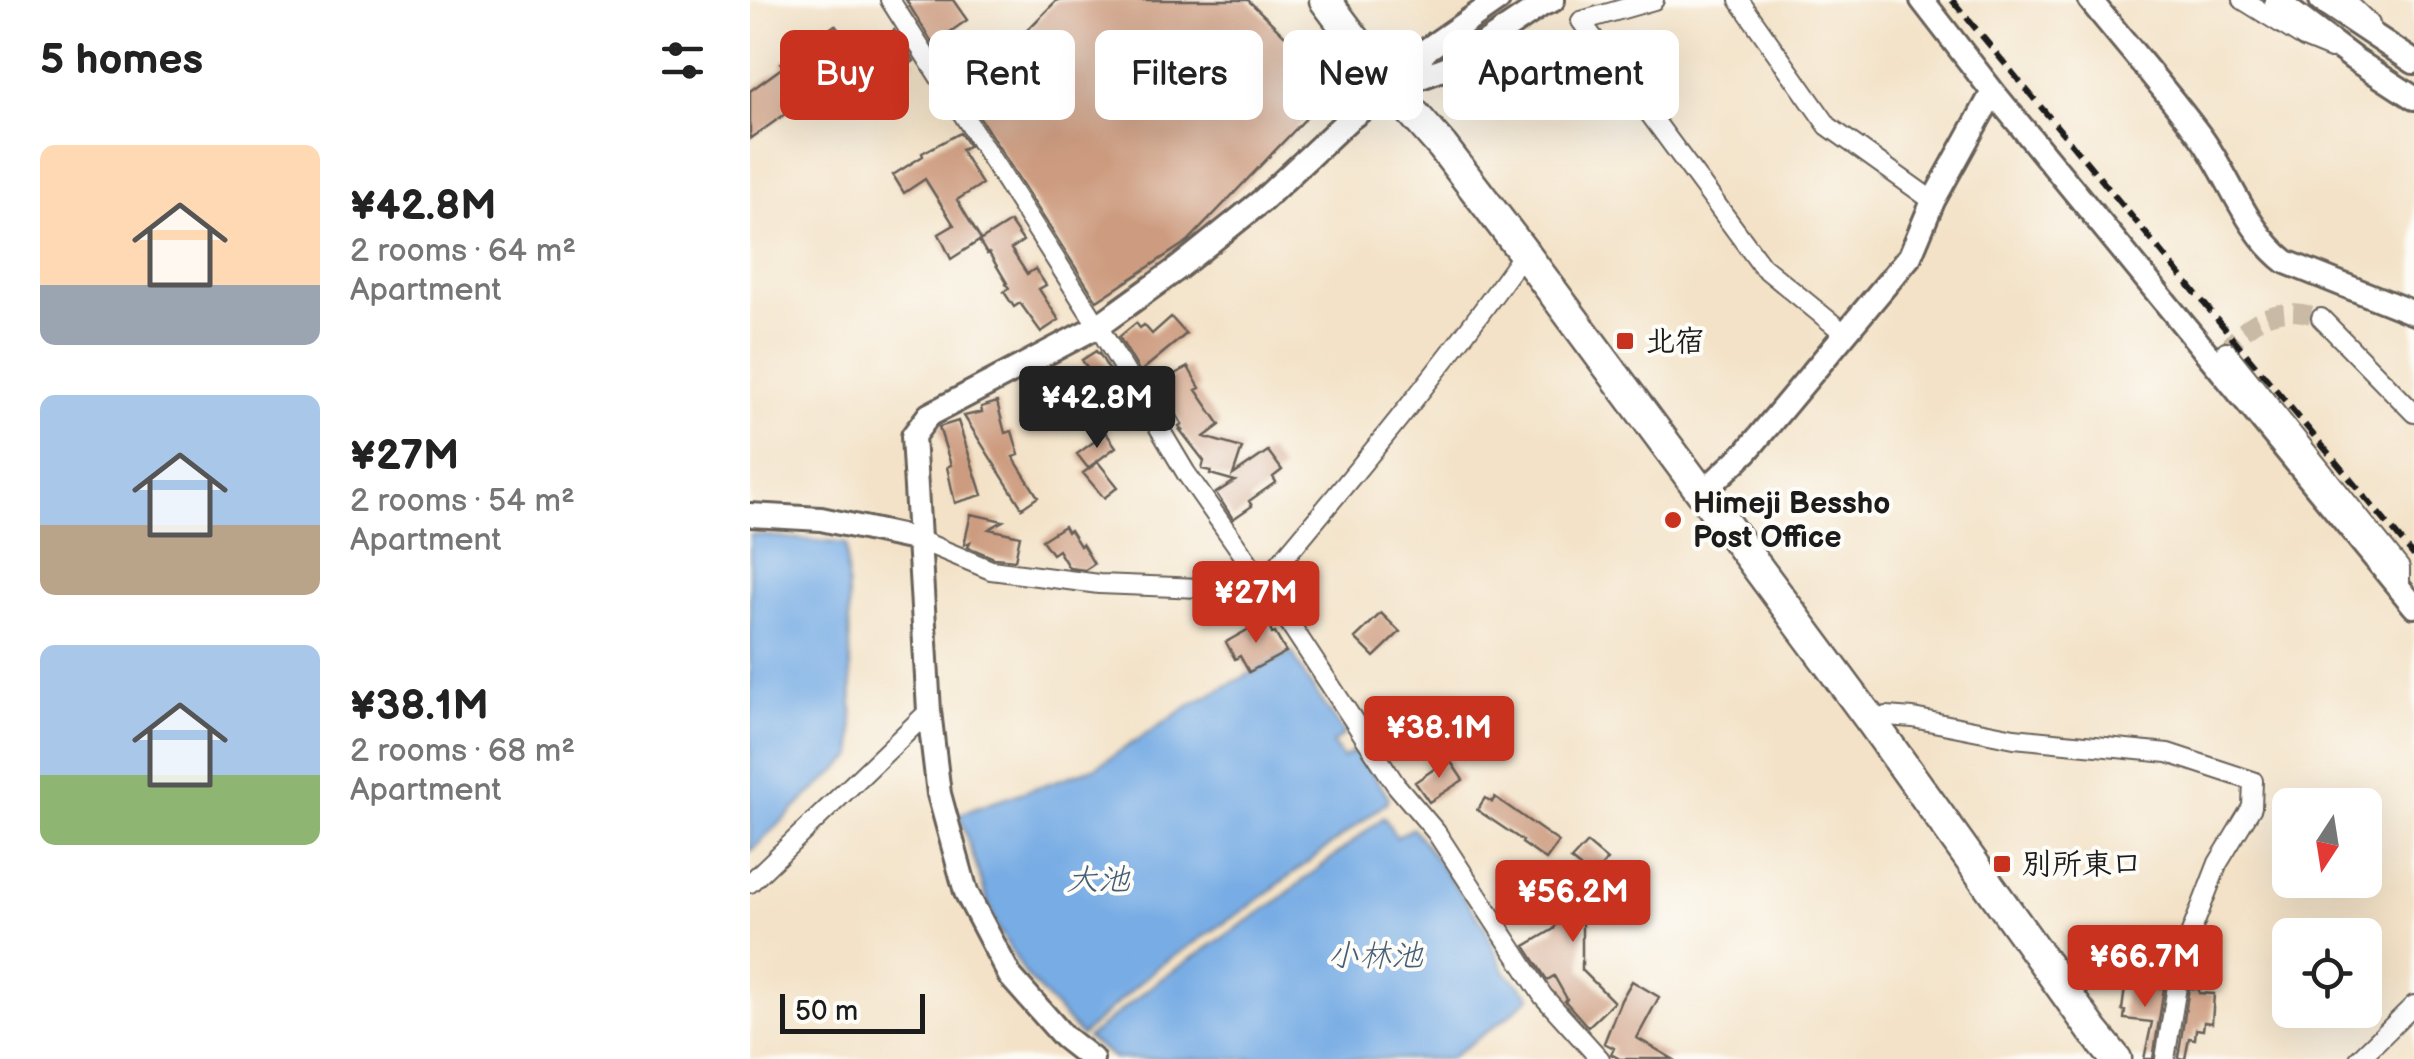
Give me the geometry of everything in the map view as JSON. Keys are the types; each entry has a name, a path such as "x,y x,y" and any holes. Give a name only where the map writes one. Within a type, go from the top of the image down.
{"highway":[{"path":"1325,0 1348,30"},
{"path":"1419,120 1524,253 2116,1059"}],"street":[{"path":"890,0 1098,326 1186,473 1263,582 1396,785 1436,832 1543,996 1600,1059"},
{"path":"1423,54 1498,0"},
{"path":"1423,76 1451,66 1553,0"},
{"path":"1654,0 1581,21 1762,266 1844,333"},
{"path":"1739,0 1828,126 1933,201"},
{"path":"1922,0 2407,598"},
{"path":"2090,0 2204,142 2273,252 2286,262 2414,313"},
{"path":"2243,0 2304,38 2354,59"},
{"path":"2276,0 2414,98"},
{"path":"2322,0 2404,56"},
{"path":"2345,0 2404,56"},
{"path":"1702,493 1747,451 1910,256 1933,201 1994,92"},
{"path":"1092,1059 1064,1037 1010,976 966,892 939,794 929,712 914,436 929,415 1098,326 1177,269 1264,199 1348,120"},
{"path":"750,515 821,518 919,540 991,570 1099,584 1226,589 1263,582 1396,425 1524,253"},
{"path":"2320,318 2414,413"},
{"path":"2226,351 2400,568 2407,598"},
{"path":"750,883 929,712"},
{"path":"1872,722 1886,716 1913,718 2014,738 2168,753 2254,781 2252,808 2218,863 2182,956 2165,1059"},
{"path":"2359,1059 2414,1005"}],"water":[{"path":"750,534 846,544 854,756 750,852"},
{"name":"大池","path":"1292,652 1345,734 1332,743 1343,758 1356,750 1388,796 1386,803 1250,906 1157,967 1081,1036 1026,975 995,923 959,814 1096,767 1192,704"},
{"name":"小林池","path":"1384,817 1396,837 1413,828 1484,925 1504,971 1531,996 1510,1015 1449,1059 1115,1059 1087,1038 1158,981 1276,902"}],"building":[{"path":"906,0 953,0 967,20 953,30 929,30 929,37"},
{"path":"1057,0 1248,0 1283,34 1283,120 1304,120 1188,241 1097,301 981,120 1075,120 1075,30 1027,30"},
{"path":"780,69 780,118 750,139 750,91"},
{"path":"960,133 969,146 961,149 963,154 982,184 957,200 981,240 1010,222 1023,241 1011,249 1027,274 1035,269 1046,285 1039,289 1059,320 1041,332 1020,303 1014,307 1004,292 1009,288 1007,283 979,241 951,259 939,234 954,225 925,179 904,193 893,175 922,153"},
{"path":"1171,317 1186,334 1140,372 1119,337 1136,323 1152,334"},
{"path":"1096,351 1112,375 1097,384 1082,360"},
{"path":"1188,367 1200,388 1196,390 1220,425 1204,437 1242,448 1233,475 1268,451 1282,470 1273,477 1276,482 1249,501 1252,506 1233,519 1216,493 1235,481 1202,469 1204,461 1180,430 1182,424 1158,383"},
{"path":"997,402 1005,433 1012,431 1019,455 1013,457 1038,497 1022,508 964,416 982,412 981,407"},
{"path":"958,421 982,495 955,503 947,467 951,465 939,427"},
{"path":"1106,433 1116,447 1088,468 1077,454"},
{"path":"1098,462 1118,487 1104,498 1083,473"},
{"path":"971,514 1003,521 989,529 1020,536 1015,560 994,558 968,547 970,542 964,545"},
{"path":"1064,526 1094,564 1085,570 1069,568 1058,550 1052,554 1042,540"},
{"path":"1381,613 1400,632 1374,657 1355,638"},
{"path":"1267,619 1272,634 1286,652 1249,672 1240,656 1235,659 1226,642"},
{"path":"1409,710 1413,715 1417,712 1430,732 1407,748 1391,722"},
{"path":"1449,759 1463,780 1429,802 1415,782"},
{"path":"1495,797 1559,842 1546,860 1477,810 1485,798 1492,802"},
{"path":"1587,843 1607,860 1580,893 1592,898 1582,922 1582,970 1614,1002 1588,1027 1565,1001 1554,976 1547,980 1525,946 1554,929 1580,867 1571,860"},
{"path":"1632,981 1659,997 1637,1038 1673,1059 1620,1059 1611,1054 1614,1048 1604,1043"},
{"path":"2125,987 2164,988 2153,1059 2144,1059 2152,1022 2124,1019 2122,1010"},
{"path":"2189,988 2214,994 2212,1023 2204,1022 2203,1030 2196,1029 2195,1039 2189,1038 2185,1059 2178,1058"}],"tunnel":[{"path":"2226,351 2245,329 2268,316 2293,312 2321,318"}],"railway":[{"path":"1952,0 2414,556"}],"place":[{"name":"北宿","path":"1625,341"},
{"name":"Himeji Bessho Post Office","path":"1673,520"},
{"name":"別所東口","path":"2002,864"}]}
